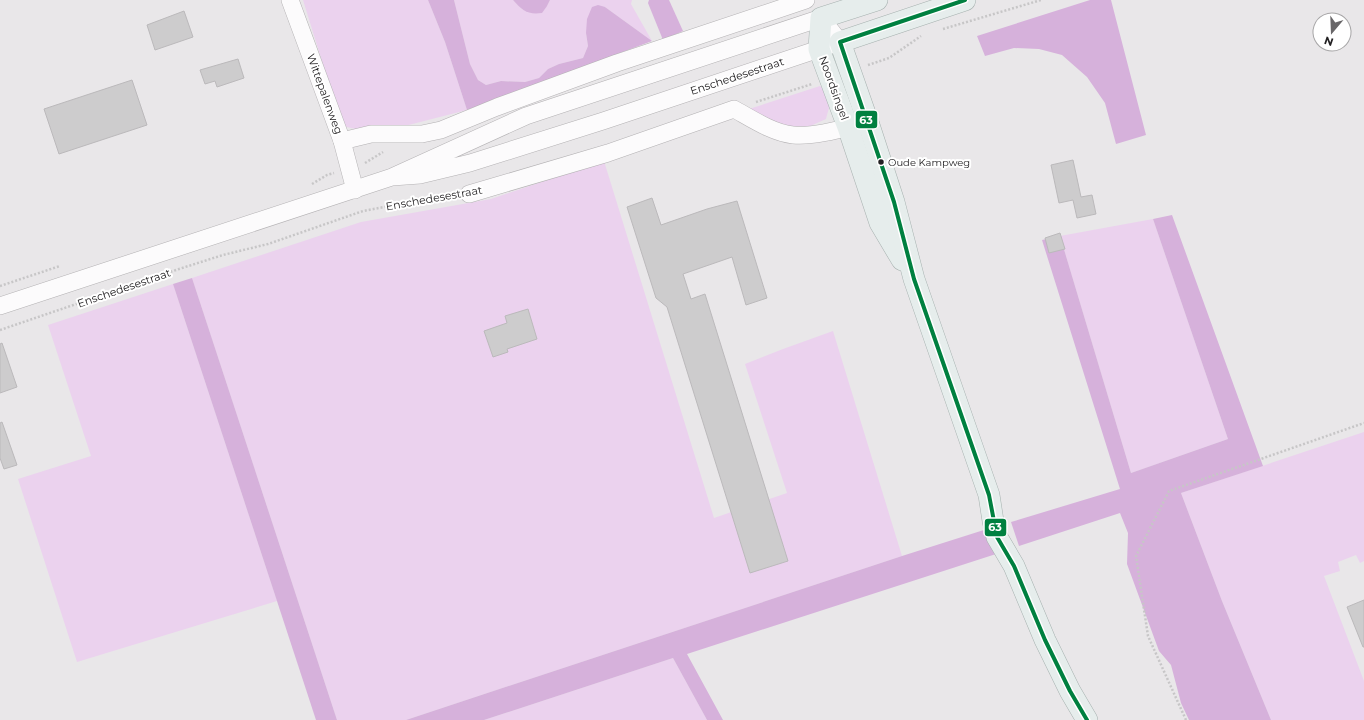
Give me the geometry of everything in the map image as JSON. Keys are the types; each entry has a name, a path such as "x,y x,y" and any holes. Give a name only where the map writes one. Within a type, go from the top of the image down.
{"main road":[{"name":"Enschedesestraat","path":"821,18 877,0"},
{"name":"Enschedesestraat","path":"840,42 965,0"},
{"name":"Noordsingel","path":"821,18 819,49 848,127 880,222 914,279"},
{"name":"Noordsingel","path":"840,42 894,202 914,279 989,495 997,537 1014,566 1045,640 1070,691 1087,720"}],"street":[{"name":"Wittepalenweg","path":"290,0 342,141 355,190"},
{"path":"342,141 371,134 422,134 441,130 497,107 617,63 806,0"},
{"name":"Noordsingel","path":"821,18 840,42"},
{"name":"Enschedesestraat","path":"0,306 355,190 392,177 526,116 821,18"},
{"name":"Enschedesestraat","path":"392,177 420,175 470,163 840,42"},
{"path":"734,109 779,132 794,135 813,134 868,122"},
{"name":"Enschedesestraat","path":"469,194 608,153 734,109"}],"path":[{"path":"936,32 1041,0"},
{"path":"850,71 890,58 921,36 928,34"},
{"path":"734,109 829,77"},
{"path":"306,187 326,175 350,168 377,157 393,145 400,135"},
{"name":"Enschedesestraat","path":"0,330 179,269 223,255 268,244 363,211 469,194"},
{"path":"0,286 67,264"},
{"path":"1186,720 1148,636 1136,556 1169,491 1364,423"}],"shaded area":[{"path":"303,0 428,0 445,42 467,110 393,129 365,127 356,129 342,126"},
{"path":"428,0 454,0 470,64 478,80 486,85 501,81 525,82 539,78 548,69 559,64 583,58 588,46 586,33 587,19 592,7 598,5 605,7 652,41 467,110 445,42"},
{"path":"454,0 513,0 523,10 547,6 550,0 632,0 631,4 652,41 605,7 586,33 588,46 583,58 559,64 548,69 539,78 525,82 501,81 486,85 478,80 470,64"},
{"path":"513,0 550,0 542,13 532,13 519,7"},
{"path":"649,0 669,0 683,31 663,40 648,3"},
{"path":"1090,0 1111,0 1146,135 1116,144 1105,103 1087,77 1062,55 1039,49 1014,48 985,56 977,36"},
{"path":"820,86 830,97 830,104 826,119 806,128 785,127 749,109"},
{"path":"604,161 714,518 787,493 745,364 833,331 902,556 406,720 337,720 192,278 361,222 491,199"},
{"path":"1172,215 1263,466 1181,493 1222,601 1271,720 1189,720 1181,703 1171,665 1159,651 1127,564 1128,533 1120,513 1019,546 1011,522 1120,489 1042,240 1060,236 1131,473 1228,439 1153,219"},
{"path":"1153,219 1228,439 1131,473 1060,236"},
{"path":"192,278 337,720 316,720 173,284"},
{"path":"173,284 277,601 77,662 18,479 91,456 48,325"},
{"path":"1364,432 1364,561 1360,563 1356,555 1338,562 1340,571 1324,576 1364,681 1364,720 1271,720 1222,601 1181,493"},
{"path":"987,529 996,554 687,654 723,720 707,720 673,658 484,720 406,720 902,556"},
{"path":"673,658 707,720 484,720"}],"building":[{"path":"184,11 193,37 155,50 147,25"},
{"path":"238,59 244,78 217,87 215,81 205,84 200,70"},
{"path":"132,80 147,125 59,154 44,109"},
{"path":"1073,160 1081,197 1092,195 1096,214 1077,218 1073,200 1059,203 1051,165"},
{"path":"652,198 661,225 707,209 737,201 767,298 746,305 732,257 683,274 691,299 705,294 788,561 750,573 667,307 656,298 627,207"},
{"path":"1060,233 1065,249 1049,253 1045,238"},
{"path":"528,309 537,339 507,349 508,352 493,357 484,331 507,323 505,316"},
{"path":"2,343 17,387 0,393 0,344"},
{"path":"2,422 17,465 4,469 0,458 0,423"},
{"path":"1364,600 1364,647 1363,647 1347,607"}],"transit line":[{"name":"63","path":"965,0 840,42 894,202 914,279 989,495 997,537 1014,566 1045,640 1070,691 1087,720"}],"place":[{"name":"Oude Kampweg","path":"881,162"}]}
